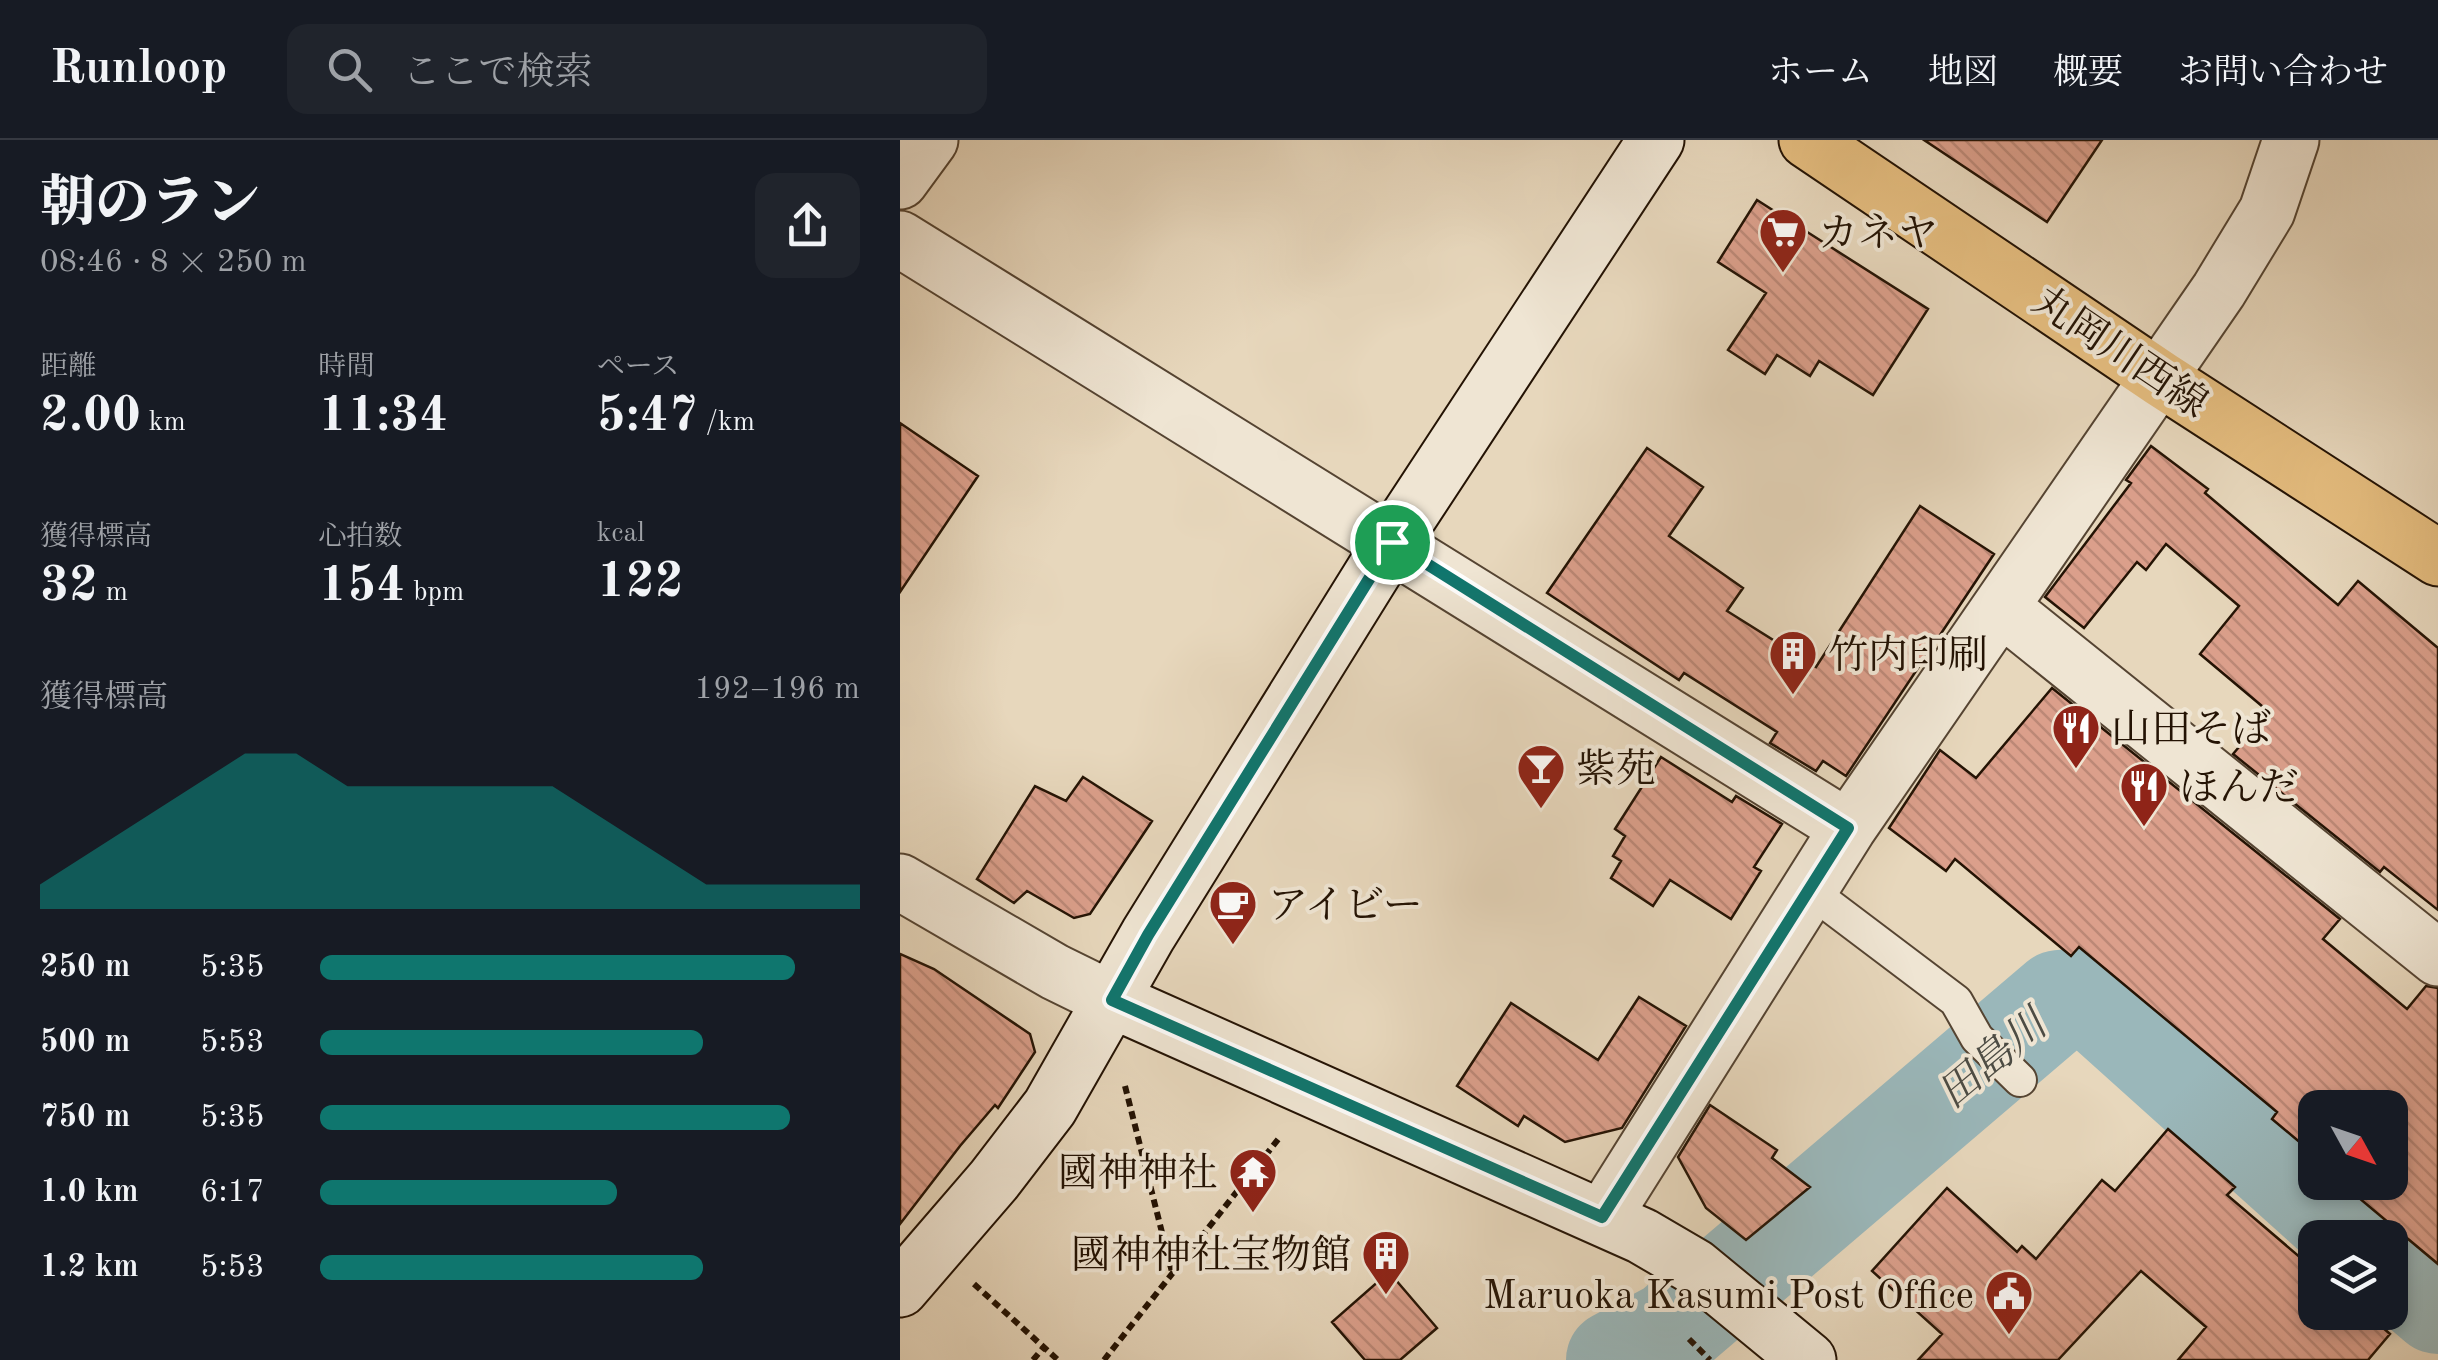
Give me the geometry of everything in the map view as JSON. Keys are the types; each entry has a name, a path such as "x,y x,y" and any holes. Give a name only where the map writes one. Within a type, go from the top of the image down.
{"main road":[{"name":"丸岡川西線","path":"1807,140 2161,379 2438,558"}],"street":[{"path":"900,181 930,140"},
{"path":"917,1269 1050,1107 1148,935 1392,542 1656,140"},
{"path":"1602,1217 1848,828 2161,379 2267,212 2291,140"},
{"path":"900,239 1848,828"},
{"path":"2002,608 2438,958"},
{"path":"900,882 1055,972 1112,1000 1602,1217 1694,1267 1795,1350"}],"lane":[{"path":"1809,890 1956,1001 1976,1038 2020,1080"}],"path":[{"path":"1121,1067 1172,1274"},
{"path":"1104,1360 1290,1124"},
{"path":"917,1269 1044,1347 1058,1360"},
{"path":"1033,1360 1044,1347"},
{"path":"1699,1350 1710,1360"}],"building":[{"path":"1924,140 2102,140 2047,222"},
{"path":"1757,200 1928,309 1873,395 1819,361 1810,376 1777,355 1765,374 1728,350 1766,293 1718,262"},
{"path":"900,423 978,476 900,592"},
{"path":"2151,446 2208,489 2205,493 2338,605 2358,581 2438,648 2438,910 2384,867 2380,872 2233,754 2269,712 2200,654 2239,606 2166,544 2146,570 2137,562 2084,628 2045,597 2131,483 2126,480"},
{"path":"1647,448 1703,487 1669,536 1743,588 1727,611 1816,667 1920,506 1994,554 1846,776 1823,761 1816,771 1770,743 1777,732 1684,673 1679,680 1547,593"},
{"path":"2052,688 2340,919 2323,939 2407,1009 2426,986 2438,988 2438,1264 2408,1239 2408,1220 2385,1220 2361,1200 2408,1200 2408,1090 2298,1090 2298,1141 2272,1119 2277,1112 2079,947 2071,956 1955,859 1946,871 1889,828 1940,750 1976,778"},
{"path":"1661,757 1732,802 1736,796 1782,824 1754,867 1761,871 1731,919 1670,880 1653,906 1611,878 1621,861 1613,856 1625,836 1615,829"},
{"path":"1083,777 1152,821 1090,914 1074,918 1027,891 1014,903 977,879 1035,786 1066,801"},
{"path":"900,954 934,969 1030,1034 1035,1052 998,1108 995,1105 960,1146 900,1224"},
{"path":"1639,997 1686,1026 1622,1128 1565,1142 1524,1116 1518,1126 1457,1086 1511,1003 1598,1060"},
{"path":"1710,1105 1777,1150 1772,1158 1810,1187 1746,1240 1706,1208 1678,1157"},
{"path":"2168,1129 2235,1187 2227,1195 2298,1256 2298,1330 2385,1330 2390,1334 2368,1360 2178,1360 2206,1327 2141,1271 2058,1360 1918,1360 1942,1334 1872,1271 1947,1188 2017,1252 2022,1246 2036,1259 2102,1180 2115,1191"},
{"name":"國神神社宝物館","path":"1389,1272 1437,1328 1400,1360 1365,1360 1332,1322"}],"waterway":[{"name":"田島川","path":"1616,1360 1672,1330 2059,1000 2092,997 2340,1220"},
{"name":"田島川","path":"2408,1278 2438,1304"}],"place":[{"name":"カネヤ","path":"1783,274"},
{"name":"竹内印刷","path":"1793,696"},
{"name":"山田そば","path":"2076,770"},
{"name":"紫苑","path":"1541,810"},
{"name":"ほんだ","path":"2144,828"},
{"name":"アイビー","path":"1233,946"},
{"name":"國神神社","path":"1253,1214"},
{"name":"國神神社宝物館","path":"1386,1296"},
{"name":"Maruoka Kasumi Post Office","path":"2009,1336"}],"route":[{"path":"1392,542 1848,828 1602,1217 1112,1000 1148,935 1392,542"}]}
